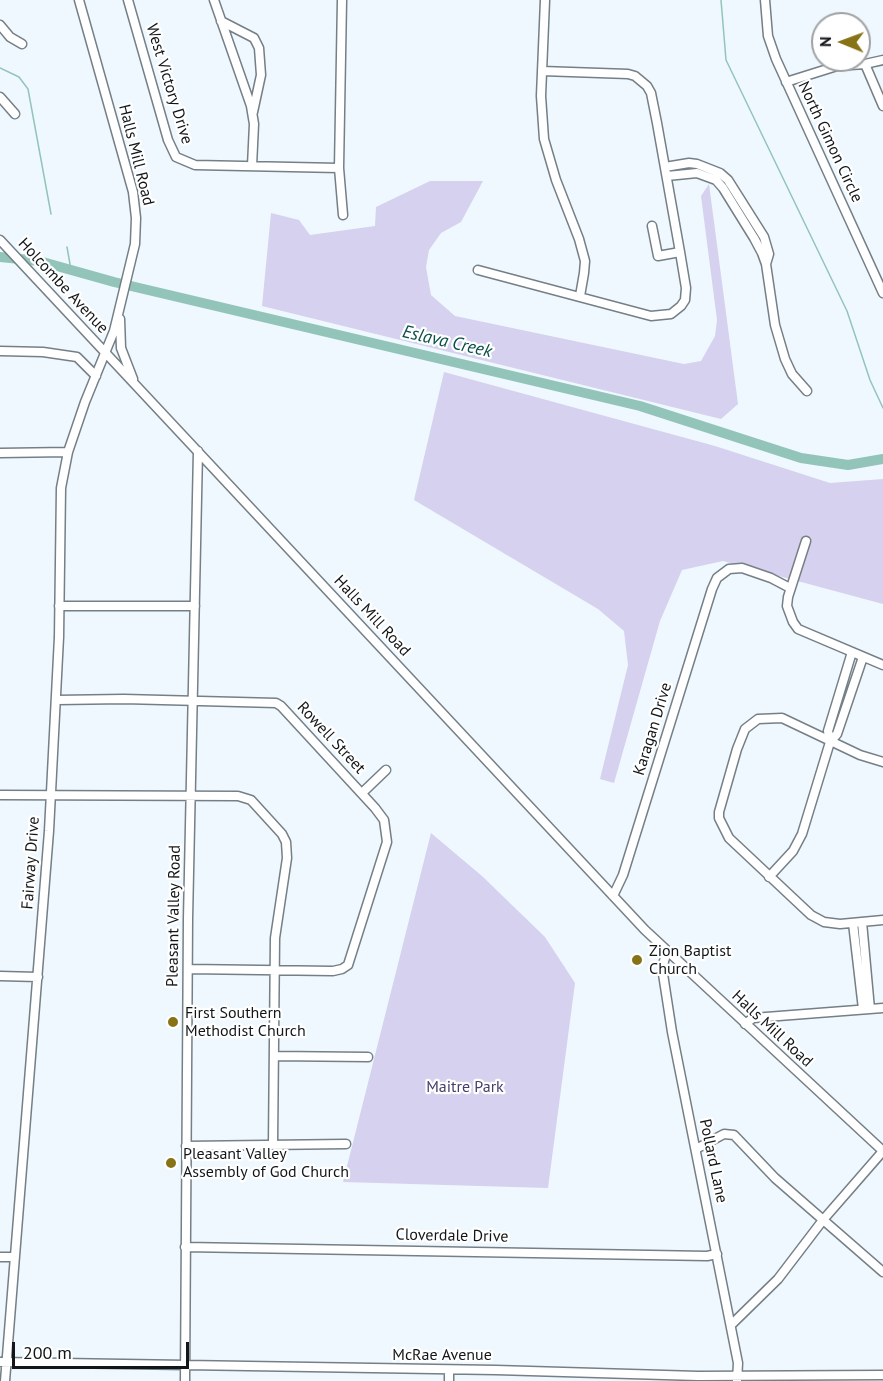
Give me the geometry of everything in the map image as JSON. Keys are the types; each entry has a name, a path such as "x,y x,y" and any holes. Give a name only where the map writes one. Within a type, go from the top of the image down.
{"street":[{"name":"Halls Mill Road","path":"79,0 133,192 136,218 135,244 130,266 114,331 104,352 667,952 883,1151"},
{"name":"West Victory Drive","path":"128,0 168,141 176,157 195,165 339,168"},
{"path":"214,0 252,114 254,124 252,166"},
{"path":"342,0 339,168 343,215"},
{"path":"545,0 542,71 544,139 585,261 579,296"},
{"name":"North Gimon Circle","path":"765,0 768,36 786,82 883,293"},
{"path":"221,21 254,38 260,48 261,75 252,114"},
{"path":"0,25 10,37 22,44"},
{"path":"478,270 651,316 671,314 685,300 686,288 666,171 651,93 647,86 635,76 628,74 542,71"},
{"path":"786,82 814,72"},
{"path":"868,72 883,106"},
{"path":"0,97 15,114"},
{"path":"666,171 689,163 697,164 720,173 728,180 764,237 770,254 766,264 775,325 792,374 807,391"},
{"path":"652,226 658,256 680,252"},
{"name":"Holcombe Avenue","path":"0,241 104,352"},
{"path":"120,303 121,348 136,385"},
{"path":"0,351 43,352 77,357 96,376"},
{"name":"Fairway Drive","path":"5,1381 3,1362 38,977 51,796 57,700 61,488 68,453 104,352"},
{"name":"Pleasant Valley Road","path":"185,1381 188,969 198,451"},
{"path":"0,453 68,453"},
{"path":"806,541 790,588 787,606 789,615 798,629 883,665"},
{"name":"Karagan Drive","path":"613,896 622,875 712,589 723,572 742,568 790,588"},
{"path":"59,606 195,606"},
{"path":"842,701 852,652"},
{"path":"769,877 793,851 802,834 830,742 828,731 862,657"},
{"name":"Rowell Street","path":"57,700 270,702 281,706 384,820 387,842 348,965 333,971 275,971"},
{"path":"880,920 832,923 816,919 729,838 719,818 719,812 737,749 745,729 752,722 770,717 782,718 830,742 883,762"},
{"path":"362,793 386,770"},
{"path":"0,795 238,796 251,800 282,834 286,842 287,858 275,938 273,1145"},
{"path":"858,923 866,1009"},
{"name":"Pollard Lane","path":"667,952 664,962 666,997 677,1065 738,1363 737,1378"},
{"path":"188,969 275,971"},
{"path":"0,976 38,977"},
{"path":"745,1024 753,1018 883,1008"},
{"path":"274,1056 368,1057"},
{"path":"696,1149 724,1134 734,1135 774,1178 883,1272"},
{"path":"186,1146 346,1143"},
{"path":"730,1325 778,1280 823,1220 883,1151"},
{"name":"Cloverdale Drive","path":"186,1247 707,1256 717,1254"},
{"path":"0,1257 14,1257"},
{"name":"McRae Avenue","path":"3,1362 449,1371 652,1378 883,1375"},
{"path":"449,1371 449,1381"}],"green space":[{"path":"430,181 483,181 461,222 441,233 429,250 426,267 431,295 455,316 684,364 701,361 715,336 717,320 701,196 709,184 738,404 721,419 262,306 271,213 299,220 310,235 375,226 376,207"},
{"path":"444,372 715,446 830,483 883,479 883,604 723,561 682,570 660,621 614,783 600,779 628,665 624,631 598,609 414,500"},
{"name":"Maitre Park","path":"431,833 482,876 545,937 575,983 548,1188 343,1182"}],"waterway":[{"path":"721,0 726,60 847,311 870,380 883,408"},
{"path":"0,68 19,77 28,89 51,214"},
{"path":"67,247 71,270"},
{"name":"Eslava Creek","path":"0,257 39,261 114,282 640,406 801,458 848,465 883,459"}],"place":[{"name":"Zion Baptist Church","path":"637,960"},
{"name":"First Southern Methodist Church","path":"173,1022"},
{"name":"Pleasant Valley Assembly of God Church","path":"171,1163"}]}
